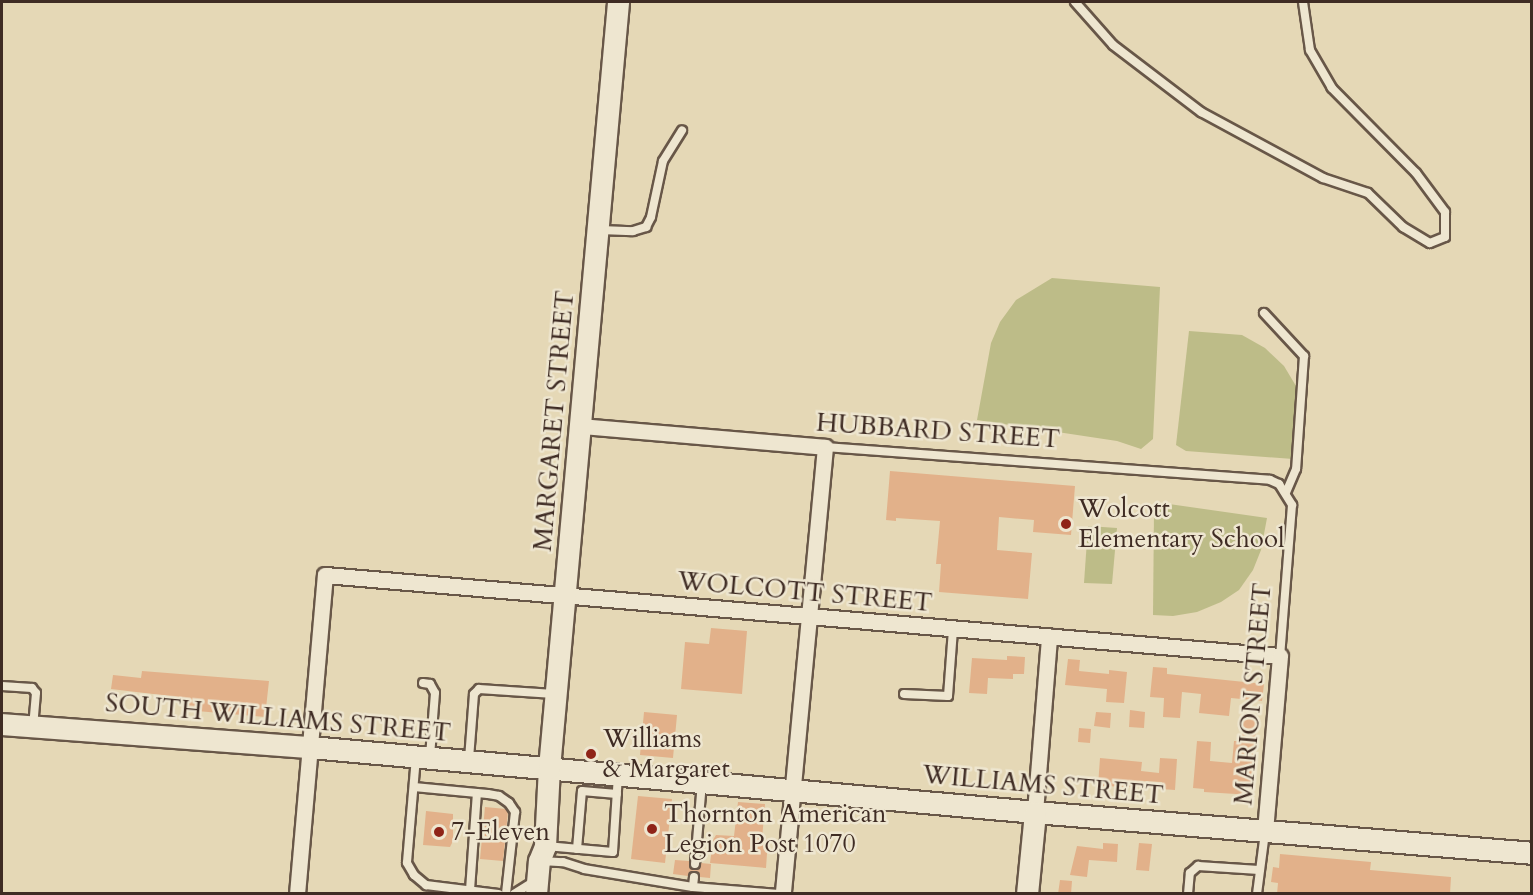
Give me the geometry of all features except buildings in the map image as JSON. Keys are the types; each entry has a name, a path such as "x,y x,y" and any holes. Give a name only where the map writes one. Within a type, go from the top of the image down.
{"street":[{"name":"MARGARET STREET","path":"542,873 564,596 618,2"},
{"name":"HUBBARD STREET","path":"581,426 825,447"},
{"path":"781,894 825,447"},
{"name":"WOLCOTT STREET","path":"310,747 326,575 1280,656"},
{"path":"1027,894 1049,637"},
{"name":"MARION STREET","path":"1265,831 1280,656"},
{"name":"SOUTH WILLIAMS STREET","path":"2,724 549,768"},
{"path":"297,894 310,747"},
{"name":"WILLIAMS STREET","path":"549,768 618,784 702,782 1532,853"}],"lane":[{"path":"1075,2 1113,45 1201,112 1323,178 1368,193 1403,227 1430,243 1445,237 1445,212 1416,173 1332,88 1310,50 1303,2"},
{"path":"598,230 633,231 646,227 651,217 663,161 682,130"},
{"path":"1264,313 1304,356 1296,469 1286,492"},
{"name":"HUBBARD STREET","path":"825,447 1270,480 1279,484 1286,492"},
{"name":"MARION STREET","path":"1280,656 1292,506 1286,492"},
{"path":"904,694 948,696 953,629"},
{"path":"423,683 430,684 435,693 423,757 414,787 407,863 414,875 426,885 498,894"},
{"path":"2,686 32,688 36,693 33,726"},
{"path":"469,761 474,694 479,689 556,694"},
{"path":"695,864 702,782"},
{"path":"514,894 577,849 613,852 618,784 582,791 577,849"},
{"path":"414,787 499,796 515,812 506,894"},
{"path":"470,890 477,793"},
{"path":"1257,894 1265,831"},
{"path":"1188,894 1190,873 1198,866 1259,870"},
{"path":"542,873 781,894"},
{"path":"693,887 694,877"}],"shaded area":[{"path":"1052,278 1160,287 1153,439 1141,449 1117,441 977,420 991,343 1000,322 1016,300"},
{"path":"1189,331 1242,335 1265,348 1284,366 1296,386 1297,413 1293,459 1186,451 1176,445"},
{"path":"1162,503 1267,518 1261,550 1253,570 1239,590 1221,602 1197,612 1173,616 1153,615 1154,511"},
{"path":"1088,526 1117,528 1112,584 1084,583"}],"place":[{"name":"Wolcott Elementary School","path":"1066,524"},
{"name":"Williams & Margaret","path":"591,754"},
{"name":"Thornton American Legion Post 1070","path":"652,829"},
{"name":"7-Eleven","path":"439,832"}]}
